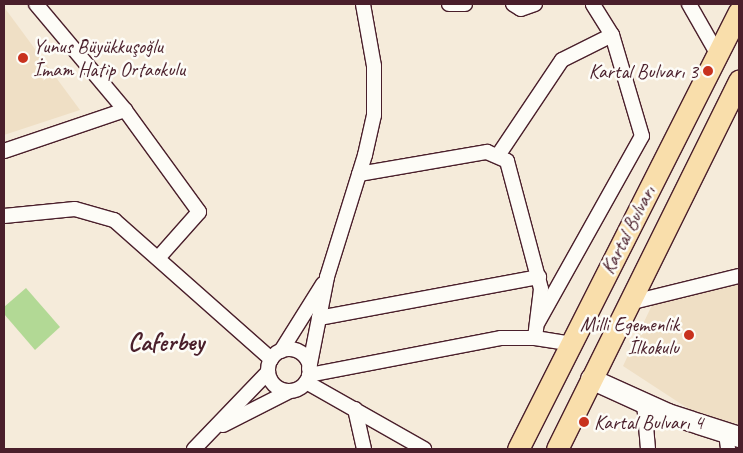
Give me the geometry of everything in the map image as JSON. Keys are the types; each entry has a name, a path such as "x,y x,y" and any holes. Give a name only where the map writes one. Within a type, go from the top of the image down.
{"main road":[{"name":"Kartal Bulvarı","path":"518,449 739,12"},
{"name":"Kartal Bulvarı","path":"557,449 739,81"}],"street":[{"path":"36,4 125,110 199,212 158,257"},
{"path":"308,375 327,278 370,135 375,90 373,53 363,4"},
{"path":"449,4 465,4"},
{"path":"514,4 521,9 534,4"},
{"path":"538,322 642,136 612,35 593,4"},
{"path":"689,4 717,53"},
{"path":"499,154 562,60 612,35"},
{"path":"4,151 125,110"},
{"path":"359,174 480,153 499,154 510,165 539,277 538,322 534,338"},
{"path":"5,215 64,209 95,212 123,226 273,361 278,388 290,391"},
{"path":"629,303 739,276"},
{"path":"319,318 539,277"},
{"path":"194,449 214,430 273,361 327,278"},
{"path":"214,430 290,391 308,375 487,340 534,338 571,344"},
{"path":"273,361 300,353 308,375 355,409 424,449"},
{"path":"590,379 731,440"},
{"path":"644,403 648,449"},
{"path":"355,409 364,449"}],"shaded area":[{"name":"Yunus Büyükkuşoğlu İmam Hatip Ortaokulu","path":"4,7 80,110 4,135"},
{"name":"Milli Egemenlik İlkokulu","path":"739,279 739,424 698,415 623,366 653,303"}],"green space":[{"path":"26,288 60,327 35,350 4,314 4,307"}],"place":[{"name":"Yunus Büyükkuşoğlu İmam Hatip Ortaokulu","path":"23,58"},
{"name":"Kartal Bulvarı 3","path":"708,71"},
{"name":"Milli Egemenlik İlkokulu","path":"689,335"},
{"name":"Kartal Bulvarı 4","path":"584,422"}],"district":[{"name":"Caferbey","path":"166,342"}]}
